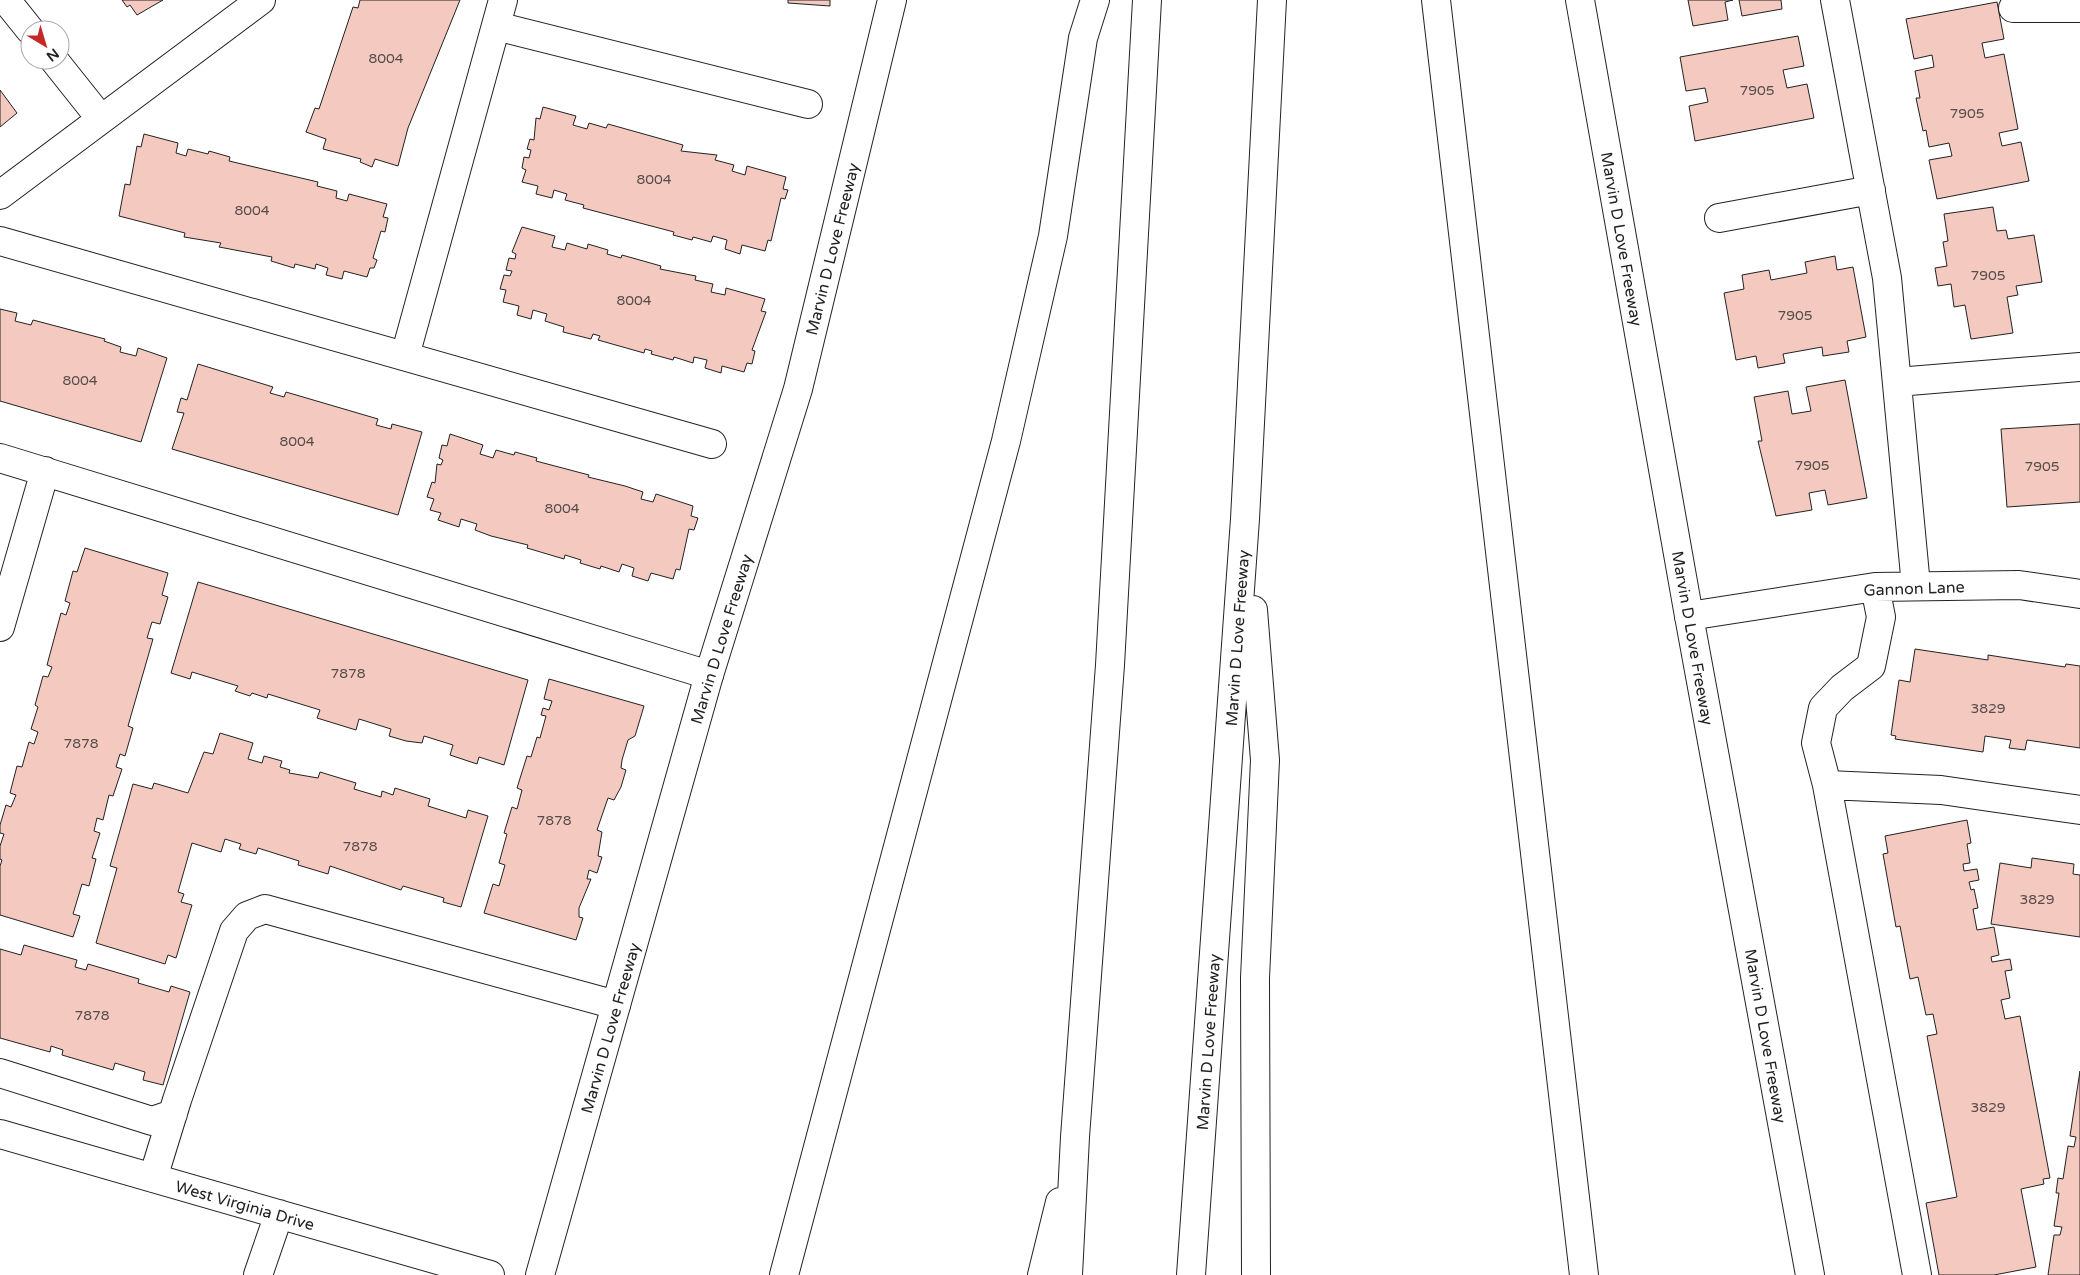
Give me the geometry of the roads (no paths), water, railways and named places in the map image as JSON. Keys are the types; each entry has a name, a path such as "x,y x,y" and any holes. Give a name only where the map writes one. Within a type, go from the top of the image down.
{"main road":[{"path":"6,0 22,20"},
{"path":"0,195 261,0"},
{"path":"404,356 503,0"},
{"name":"Marvin D Love Freeway","path":"540,1275 709,676 798,388 892,0"},
{"path":"784,1275 1006,441 1054,236 1083,38 1095,0"},
{"path":"1068,1275 1110,665 1147,0"},
{"name":"Marvin D Love Freeway","path":"1191,1275 1245,519 1272,0"},
{"path":"1436,0 1584,1275"},
{"name":"Marvin D Love Freeway","path":"1580,0 1689,616 1810,1275"},
{"path":"1836,0 1887,278 1916,586"},
{"path":"2013,8 2080,8"},
{"path":"496,26 808,104"},
{"path":"62,70 101,119"},
{"path":"1720,218 1870,190"},
{"path":"0,241 712,444"},
{"path":"1896,382 2080,368"},
{"path":"0,458 709,676"},
{"path":"0,626 45,471"},
{"path":"1245,519 1265,760 1255,978 1256,1275"},
{"name":"Gannon Lane","path":"1689,616 1875,586 2019,585 2080,594"},
{"path":"1875,586 1881,617 1871,666 1842,688 1823,708 1816,743 1827,785 1917,1275"},
{"path":"1827,785 1941,790 2080,810"},
{"path":"153,1178 234,931 247,916 265,909 616,1005"},
{"path":"0,1074 152,1121 173,1114"},
{"name":"West Virginia Drive","path":"0,1134 490,1275"},
{"path":"1042,1275 1076,1137"},
{"path":"258,1275 279,1214"}]}
